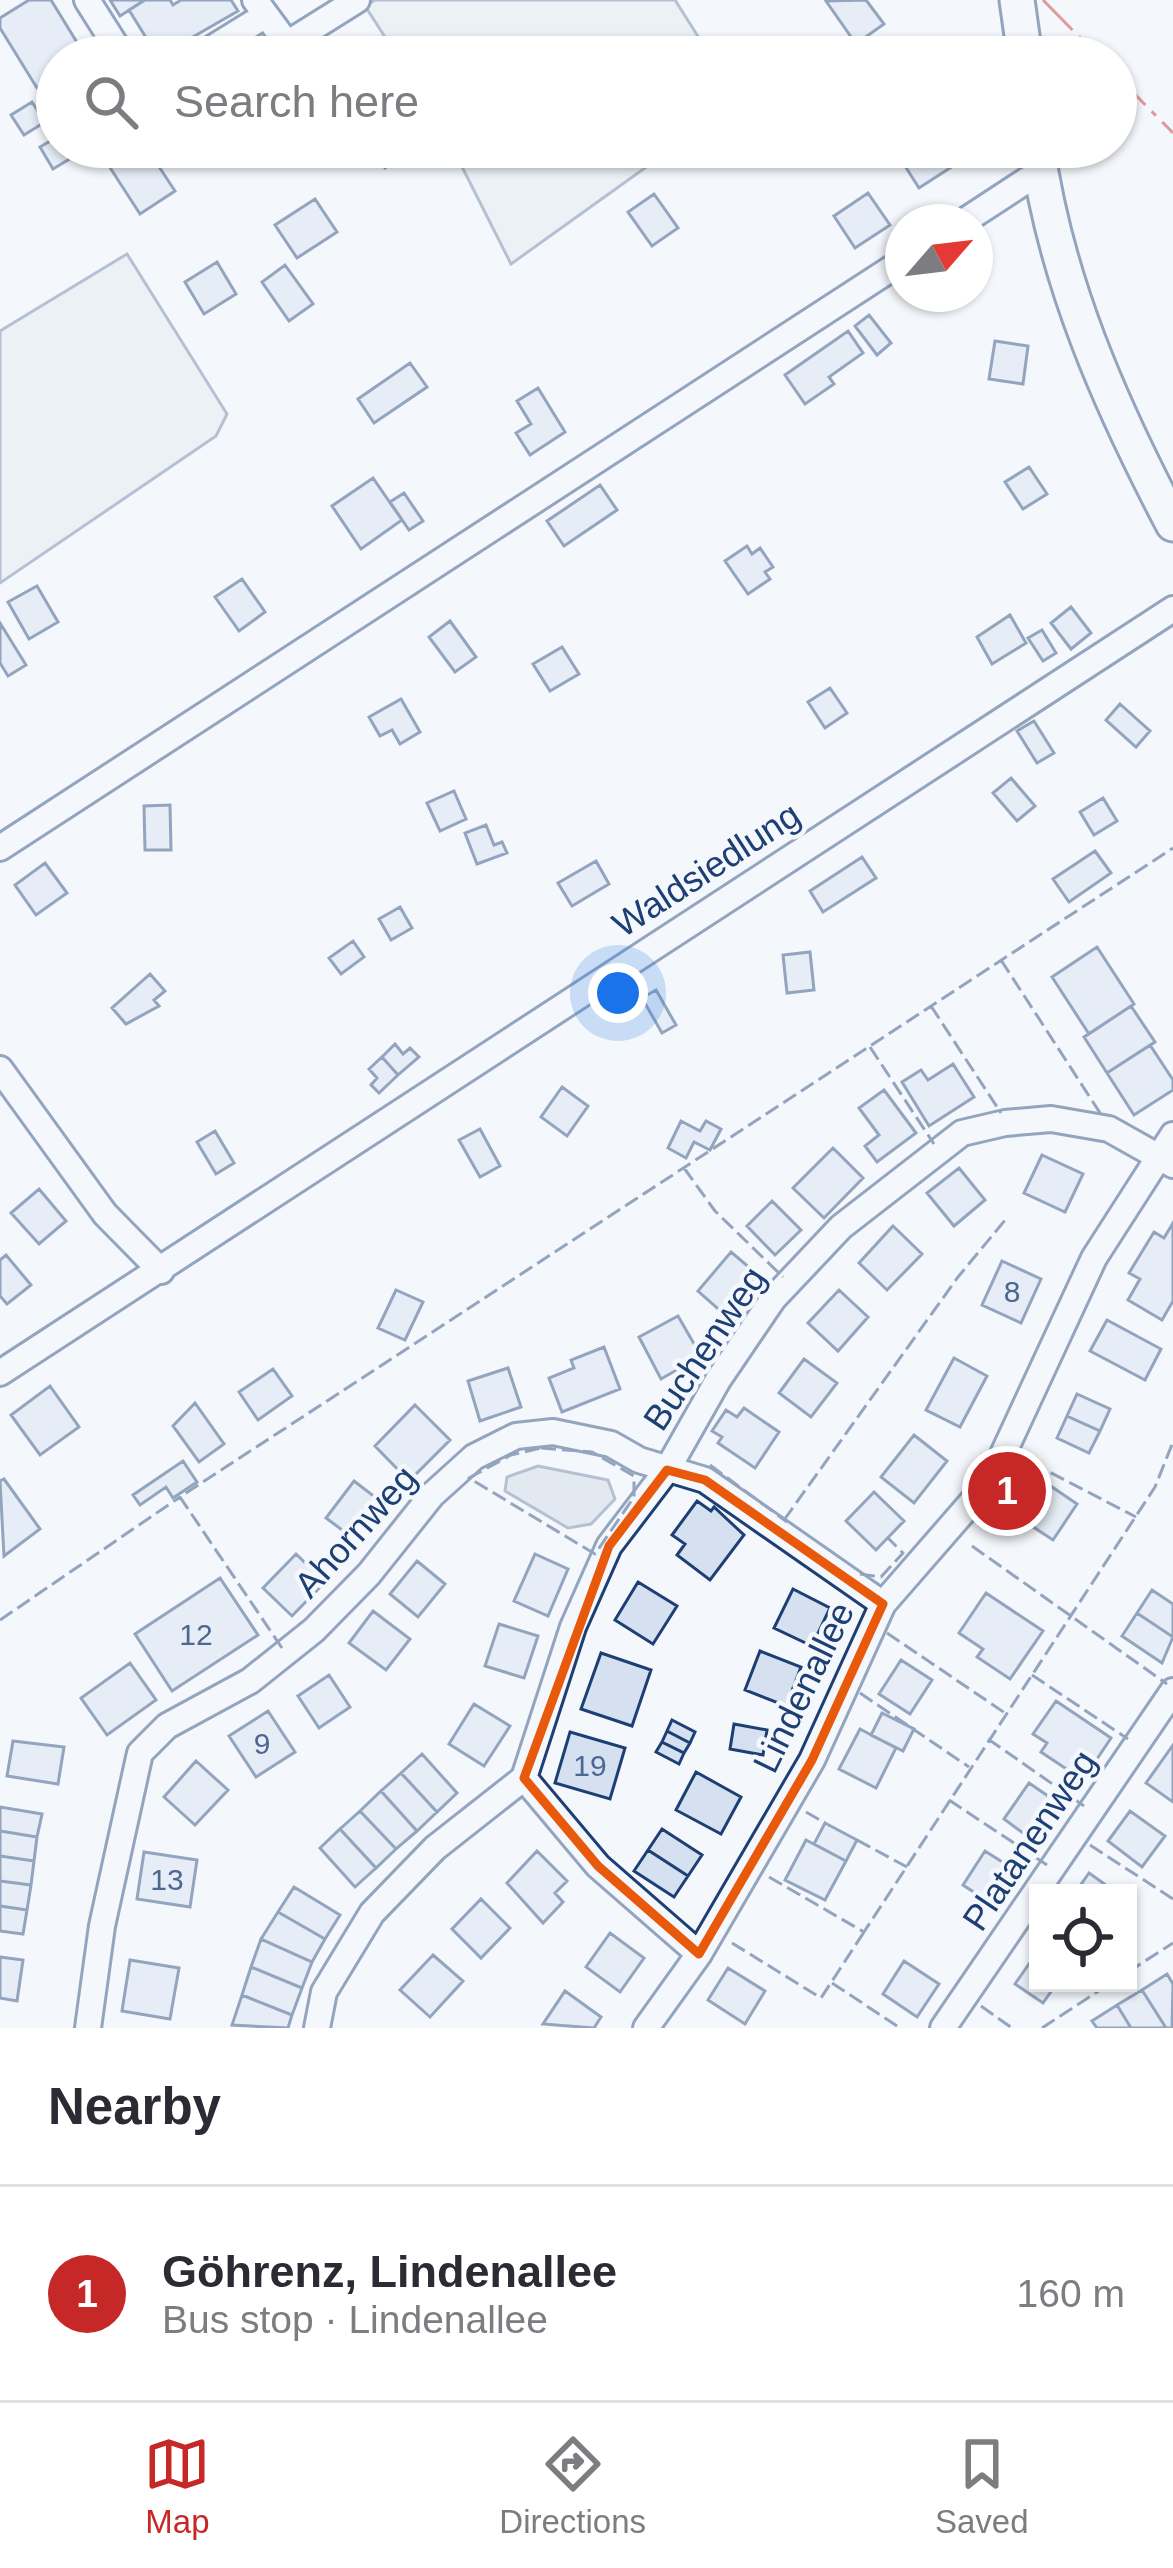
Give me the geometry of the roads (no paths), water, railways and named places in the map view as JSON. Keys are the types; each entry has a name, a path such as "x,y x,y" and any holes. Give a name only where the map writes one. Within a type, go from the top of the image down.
{"street":[{"path":"87,0 110,36"},
{"path":"311,36 357,0"},
{"path":"1017,0 1022,36"},
{"path":"224,36 260,7 283,36"},
{"path":"985,204 1028,168"},
{"path":"1041,168 1072,301 1105,386 1173,524"},
{"path":"0,848 885,273"},
{"name":"Waldsiedlung","path":"0,1373 1173,609"},
{"path":"0,1069 105,1214 161,1271"},
{"name":"Buchenweg","path":"524,1778 573,1627 609,1546 667,1470 718,1380 773,1299 841,1227 962,1133 1051,1119 1109,1129 1169,1152"},
{"name":"Lindenallee","path":"646,2028 699,1954 812,1760 884,1604 991,1480 1094,1258 1169,1152"},
{"name":"Ahornweg","path":"88,2028 103,1926 140,1753 167,1726 250,1681 314,1630 369,1574 432,1496 474,1457 516,1436 553,1432 610,1444 667,1470 705,1480 884,1604"},
{"name":"Platanenweg","path":"944,2028 1173,1691"},
{"path":"317,2028 324,1992 372,1913 435,1848 524,1778 598,1866 699,1954"}],"place":[{"name":"Göhrenz, Lindenallee","path":"1007,1491"}]}
